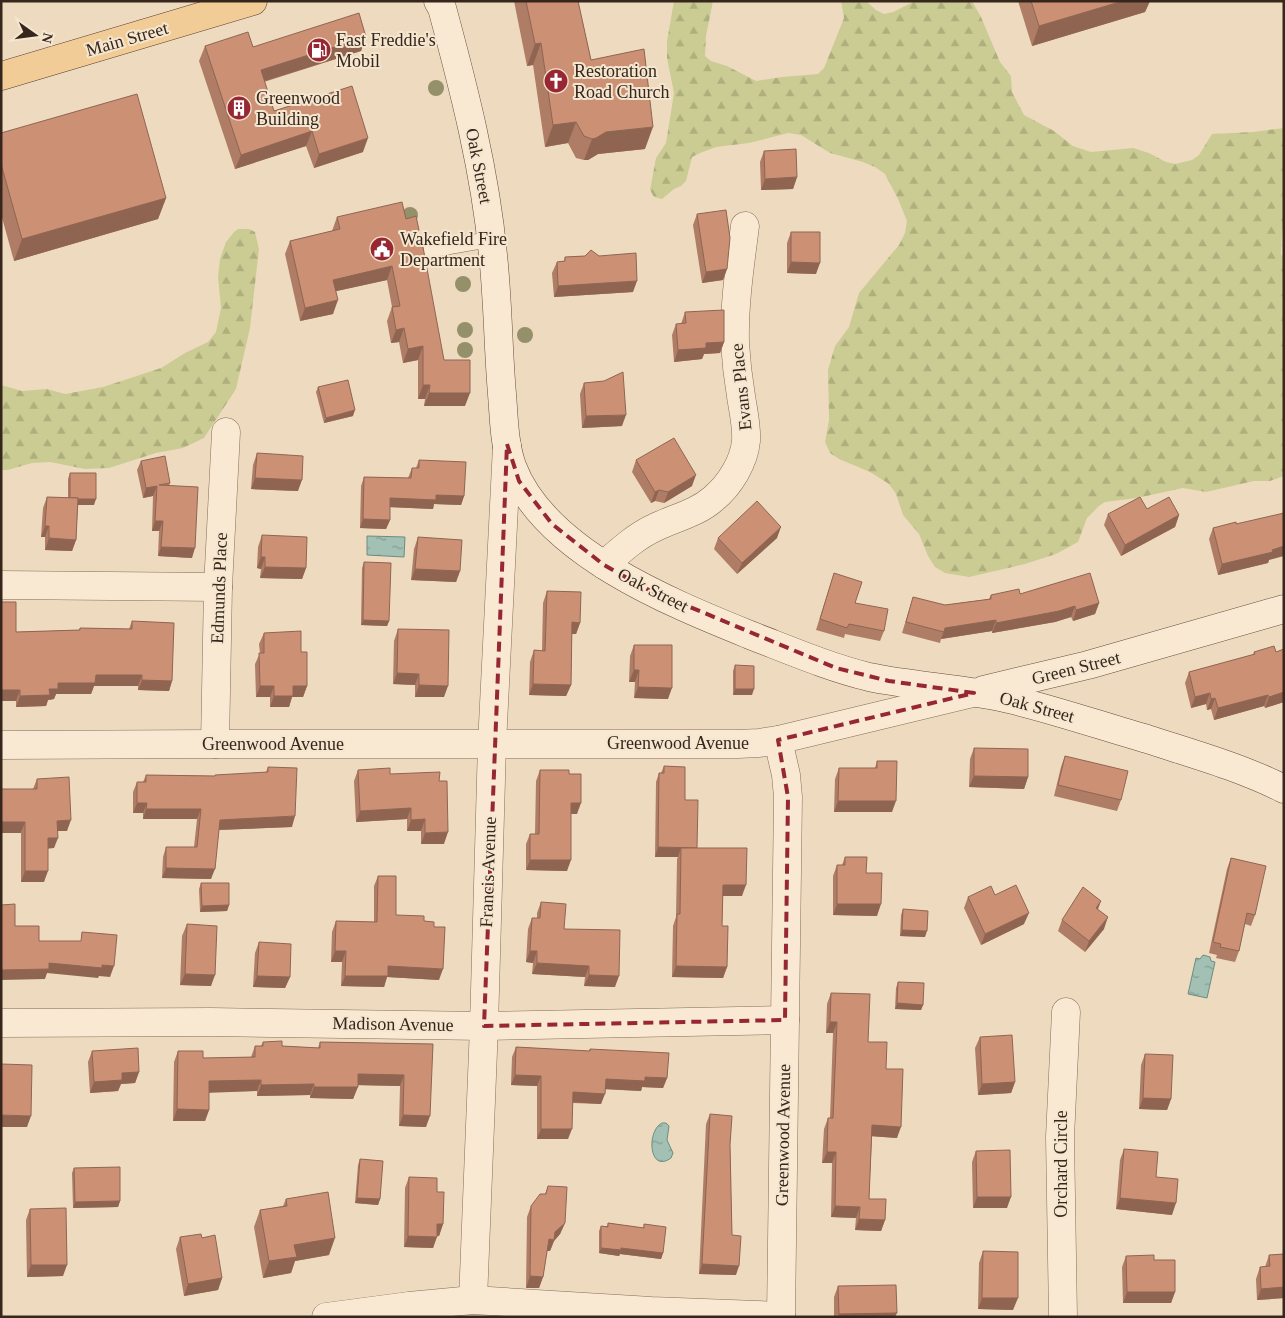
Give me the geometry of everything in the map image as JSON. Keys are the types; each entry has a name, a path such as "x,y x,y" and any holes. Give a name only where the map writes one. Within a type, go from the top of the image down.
{"main road":[{"name":"Main Street","path":"1,76 253,1"}],"street":[{"name":"Oak Street","path":"438,1 443,12 461,82 480,167 492,239 500,374 508,454 518,481 539,510 568,538 604,565 671,602 786,650 836,668 889,681 996,696 1067,715 1236,768 1284,789"},
{"name":"Evans Place","path":"604,565 629,543 655,527 692,512 714,499 731,479 739,464 746,441 746,427 738,379 735,344 736,314 745,226"},
{"name":"Edmunds Place","path":"215,744 218,587 226,432"},
{"name":"Francis Avenue","path":"473,1300 484,1026 492,744 507,444"},
{"path":"1,585 218,587"},
{"name":"Green Street","path":"778,740 1088,665 1284,609"},
{"name":"Greenwood Avenue","path":"1,745 738,744 778,740 786,775 788,797 781,1317"},
{"name":"Orchard Circle","path":"1063,1317 1060,1137 1066,1012"},
{"name":"Madison Avenue","path":"1,1023 211,1022 484,1026 785,1020"},
{"path":"326,1317 473,1300 781,1317"}],"lane":[{"path":"419,252 492,239"}],"highlighted area":[{"path":"507,444 519,481 552,524 604,565 647,589 836,668 889,681 974,693 778,740 788,797 785,1020 484,1026"}],"green space":[{"path":"674,1 713,1 706,36 705,56 711,61 727,66 756,81 818,74 824,68 844,18 841,1 866,1 884,14 893,12 915,1 972,1 981,17 1000,62 1011,76 1012,92 1024,115 1054,131 1073,146 1091,152 1133,148 1175,164 1192,160 1199,155 1212,134 1284,128 1284,227 1282,231 1281,254 1284,257 1284,476 1270,481 1254,481 1206,492 1183,488 1137,498 1105,502 1087,518 1078,542 1056,554 1025,564 969,577 945,573 935,567 919,534 903,515 896,494 889,484 870,472 839,459 830,453 825,442 829,420 828,370 835,346 849,327 859,293 899,245 905,233 907,221 898,199 885,174 875,167 830,153 801,135 788,133 749,143 716,147 700,153 692,157 686,181 681,186 662,199 654,197 650,190 656,158 666,143 674,93 667,58 667,41"},
{"path":"238,229 249,229 255,232 259,249 250,328 236,389 204,438 183,448 156,453 109,468 85,469 50,462 32,463 8,470 1,470 1,385 22,391 47,389 65,394 103,387 161,368 185,353 208,342 216,332 221,308 218,277 220,259 226,242"}],"water":[{"path":"367,536 405,537 404,557 367,555"},
{"path":"1203,955 1210,957 1211,961 1215,962 1207,998 1188,994 1196,958 1200,959"},
{"path":"662,1123 666,1123 669,1126 667,1140 673,1153 671,1158 664,1161 658,1160 652,1150 654,1134 657,1127"}],"building":[{"name":"Restoration Road Church","path":"526,1 578,1 591,60 644,49 653,127 606,132 592,139 584,136 576,122 553,125 541,43 535,44"},
{"path":"1031,1 1123,1 1039,26"},
{"path":"359,13 366,37 261,70 274,111 352,86 368,138 319,154 312,131 241,155 205,46 248,32 253,47"},
{"path":"137,94 166,198 22,239 1,164 1,133"},
{"path":"796,149 797,177 765,179 764,151"},
{"path":"402,202 406,219 416,216 419,230 415,235 415,240 417,245 423,247 444,360 470,360 470,393 429,393 430,385 423,385 423,346 408,349 404,328 396,330 392,307 400,306 392,266 333,280 338,300 305,308 290,241 340,229 337,217"},
{"path":"726,210 730,238 727,269 706,272 697,214"},
{"path":"791,232 820,232 820,263 791,262"},
{"path":"591,250 599,256 636,253 637,281 558,286 557,262 565,261 565,257 585,256"},
{"path":"724,310 724,342 706,343 706,348 678,350 676,324 686,323 685,312"},
{"path":"623,372 626,415 586,416 584,383 604,381"},
{"path":"348,380 355,410 326,418 318,387"},
{"path":"674,438 696,475 668,492 659,490 655,492 636,460"},
{"path":"257,453 303,456 302,480 255,478"},
{"path":"165,456 170,483 159,485 198,487 195,548 161,547 163,521 155,521 157,486 146,488 141,461"},
{"path":"419,460 466,462 464,496 436,495 436,500 390,498 390,520 363,519 364,477 411,478 412,468 419,468"},
{"path":"70,473 96,473 96,499 70,498"},
{"path":"47,497 78,498 76,540 49,538 49,526 45,526"},
{"path":"1140,497 1147,509 1169,497 1179,515 1125,545 1108,514"},
{"path":"757,501 781,527 742,563 718,538"},
{"path":"1284,513 1284,546 1272,550 1273,552 1222,564 1213,528"},
{"path":"262,535 307,537 306,568 265,567 265,557 261,557"},
{"path":"418,537 462,540 460,571 415,569"},
{"path":"364,562 391,563 389,621 363,620"},
{"path":"834,573 862,582 855,603 888,609 884,631 849,624 847,628 820,619"},
{"path":"1090,573 1099,603 1076,610 1075,606 1059,611 996,623 996,620 945,628 944,632 906,622 913,597 945,605 991,599 991,595 1019,589 1020,594"},
{"path":"547,591 581,592 580,623 572,622 571,685 533,684 534,650 545,651"},
{"path":"1,602 16,602 16,632 80,630 80,628 132,629 132,621 174,623 172,681 142,680 142,675 96,675 95,683 58,683 58,689 49,689 50,695 20,696 20,690 1,690"},
{"path":"398,629 449,630 448,686 419,685 419,674 397,673"},
{"path":"301,631 301,652 307,652 307,686 293,686 293,696 274,696 274,686 260,686 259,653 264,653 264,633"},
{"path":"634,645 672,645 672,688 638,687 639,670 634,670"},
{"path":"1274,646 1276,652 1284,649 1284,692 1218,708 1215,698 1211,699 1210,693 1195,697 1189,672 1255,654 1254,652"},
{"path":"735,665 754,666 754,689 735,689"},
{"path":"974,748 1028,749 1028,777 974,776"},
{"path":"1065,756 1128,771 1121,800 1058,785"},
{"path":"877,761 897,761 896,801 838,801 839,768 877,768"},
{"path":"664,766 685,767 685,800 698,800 697,848 658,847 659,773 664,773"},
{"path":"268,767 297,768 295,816 220,820 215,869 166,868 166,847 197,847 201,809 146,809 147,803 137,803 137,782 146,782 146,775 215,776 268,772"},
{"path":"390,768 390,774 440,772 439,781 447,781 448,832 425,833 425,819 411,820 411,808 360,811 358,770"},
{"path":"540,770 569,770 569,774 581,774 581,803 571,803 571,860 530,860 530,834 539,834"},
{"path":"69,777 71,820 57,821 58,838 48,838 48,871 25,871 25,822 1,822 1,789 37,789 37,779"},
{"path":"681,848 747,848 746,885 723,885 722,926 728,926 727,967 676,966 677,914 680,914"},
{"path":"845,857 867,857 866,873 882,873 881,904 837,904 837,865 845,865"},
{"path":"1231,858 1266,866 1255,915 1247,913 1239,951 1220,947 1221,944 1213,942"},
{"path":"378,876 396,876 396,915 424,916 424,921 434,922 434,927 445,927 443,969 388,966 388,976 345,976 346,951 335,951 336,921 377,922"},
{"path":"201,883 229,883 229,905 202,906"},
{"path":"1016,885 1029,913 985,934 968,897 991,886 995,895"},
{"path":"1083,887 1101,901 1096,908 1108,917 1089,941 1062,920"},
{"path":"541,902 566,904 564,929 620,930 619,976 589,975 589,966 537,963 537,951 530,951 532,918 540,918"},
{"path":"15,904 15,926 39,926 39,941 81,941 82,932 117,935 114,966 102,965 102,968 49,963 49,969 1,970 1,905"},
{"path":"903,909 928,911 927,931 902,930"},
{"path":"187,924 217,926 215,975 185,974"},
{"path":"259,942 291,944 290,977 257,976"},
{"path":"898,982 924,983 923,1005 897,1003"},
{"path":"831,993 870,994 868,1042 887,1042 886,1069 903,1069 901,1127 872,1125 869,1199 886,1199 885,1220 859,1219 860,1207 835,1206 836,1152 827,1152 828,1118 833,1118 837,1022 830,1022"},
{"path":"1012,1035 1015,1082 982,1084 980,1037"},
{"path":"282,1041 282,1046 320,1048 320,1042 433,1044 430,1116 403,1115 404,1075 358,1074 358,1087 314,1087 314,1084 261,1085 261,1080 209,1081 209,1110 177,1109 178,1051 203,1051 203,1058 255,1057 255,1046 263,1046 263,1042"},
{"path":"516,1047 669,1053 667,1078 645,1077 645,1081 606,1079 605,1094 573,1092 572,1129 541,1129 541,1076 515,1075"},
{"path":"138,1048 139,1072 122,1073 122,1080 94,1082 92,1051"},
{"path":"1145,1054 1173,1055 1171,1099 1143,1098"},
{"path":"1,1064 32,1065 31,1116 1,1115"},
{"path":"710,1114 732,1116 730,1145 732,1235 741,1236 739,1266 702,1264"},
{"path":"1124,1149 1158,1152 1156,1177 1178,1179 1176,1203 1120,1198"},
{"path":"1010,1150 1011,1197 977,1197 976,1151"},
{"path":"360,1159 383,1161 380,1199 357,1198"},
{"path":"120,1167 120,1201 75,1202 74,1168"},
{"path":"409,1177 437,1178 437,1192 444,1192 443,1224 437,1224 437,1237 408,1236"},
{"path":"548,1186 567,1187 565,1223 555,1232 554,1240 549,1239 543,1277 530,1276 531,1206 540,1194 546,1194"},
{"path":"328,1192 335,1238 294,1245 297,1257 269,1261 260,1210 287,1206 286,1199"},
{"path":"66,1208 67,1265 31,1265 30,1209"},
{"path":"608,1223 644,1228 644,1224 666,1227 663,1253 621,1248 621,1250 601,1248 601,1226 608,1227"},
{"path":"201,1234 202,1238 215,1235 222,1278 188,1284 180,1237"},
{"path":"983,1251 1018,1252 1018,1298 982,1298"},
{"path":"1284,1254 1284,1287 1261,1289 1260,1267 1270,1266 1269,1255"},
{"path":"1154,1255 1154,1260 1175,1260 1175,1292 1127,1292 1126,1256"},
{"path":"896,1285 897,1313 839,1314 838,1286"}],"place":[{"name":"Fast Freddie's Mobil","path":"319,50"},
{"name":"Restoration Road Church","path":"556,81"},
{"name":"Greenwood Building","path":"239,108"},
{"name":"Wakefield Fire Department","path":"382,249"}]}
